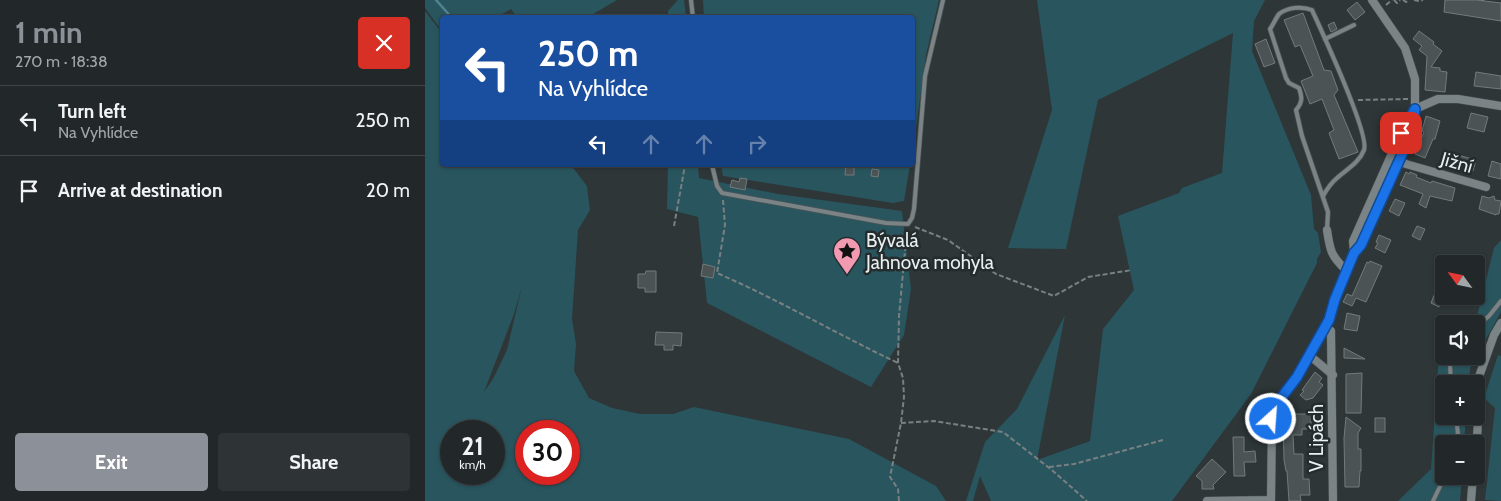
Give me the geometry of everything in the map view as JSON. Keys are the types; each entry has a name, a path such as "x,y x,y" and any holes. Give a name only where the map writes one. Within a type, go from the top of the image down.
{"street":[{"path":"1207,501 1271,501 1271,419 1278,402 1297,377 1329,320 1335,299 1354,253 1361,245 1413,130 1415,79 1405,48 1372,0"},
{"path":"1354,253 1353,241 1401,133 1415,109 1438,99 1475,100 1501,106"},
{"name":"Jižní","path":"1391,156 1405,164 1486,188"},
{"path":"1327,230 1329,250 1335,260 1347,271"},
{"path":"1477,435 1476,385 1494,335 1501,323"},
{"name":"V Lipách","path":"1331,331 1333,501"},
{"path":"1309,356 1333,375"},
{"path":"1471,501 1472,485"}],"lane":[{"path":"691,0 693,15"},
{"path":"712,167 717,186 722,193 907,224 912,218 914,210 925,76 943,0"},
{"path":"1323,196 1335,180 1359,160 1365,148 1360,125 1325,39 1312,10 1303,6 1289,9 1279,14 1271,29 1286,78 1289,83 1299,88 1303,98 1297,110 1302,136 1323,196 1327,212 1327,230"},
{"path":"1325,39 1354,25"},
{"path":"1485,319 1501,300"},
{"path":"1433,501 1441,485"}],"path":[{"path":"1393,0 1397,3 1401,0 1406,2 1409,0"},
{"path":"1414,0 1423,0"},
{"path":"1349,98 1354,100 1415,98"},
{"path":"674,226 685,167"},
{"path":"722,193 725,225 717,272 753,288 845,338 898,363"},
{"path":"899,501 897,489 890,477 901,423 903,378 898,363 899,316 907,224 948,240 996,274 1055,296 1088,277 1132,270"},
{"path":"901,423 934,421 1003,432 1049,467 1087,501"},
{"path":"1049,467 1074,464 1163,440"}],"shaded area":[{"path":"425,0 617,0 591,15 516,15 511,9 500,15 440,15 440,28 425,8"},
{"path":"678,0 684,0 686,15 668,15 668,11"},
{"path":"703,0 939,0 926,55 915,135 915,15 704,15"},
{"path":"1037,0 1265,0 1254,21 1252,51 1311,195 1314,229 1318,233 1321,252 1251,394 1172,501 991,501 980,476 973,501 966,501 985,442 1017,409 1065,315 1037,460 1090,441 1103,329 1134,290 1118,216 1179,193 1182,188 1222,173 1233,33 1098,100 1066,249 1008,248 1052,110"},
{"path":"425,11 440,30 440,167 570,167 574,169 587,186 590,210 578,230 572,319 576,344 574,371 589,398 612,408 640,414 673,414 694,407 849,439 936,486 946,501 425,501","holes":["522,286 507,350 493,379 484,392 514,314"]},
{"path":"668,167 698,167 699,178 778,194 902,211 911,289 904,335 871,387 707,303 698,217 667,209"},
{"path":"721,167 910,167 904,201 893,203 723,176"},
{"path":"1501,240 1501,312 1485,341 1485,315 1477,315 1480,305 1485,305 1485,284 1494,248"},
{"path":"1498,355 1501,356 1501,501 1485,500 1495,408 1485,399"},
{"path":"1438,365 1472,365 1470,375 1438,375"},
{"path":"1435,412 1435,425 1465,425 1465,435 1435,435 1435,485 1461,485 1460,501 1398,501 1431,469"}],"building":[{"path":"1445,0 1476,0 1501,3 1501,21 1444,12"},
{"path":"1357,2 1365,12 1355,20 1347,10"},
{"path":"1303,13 1324,70 1331,71 1338,90 1334,95 1358,152 1339,159 1329,133 1334,130 1322,99 1310,104 1301,81 1313,76 1300,45 1295,47 1284,20"},
{"path":"1334,22 1337,29 1331,32 1328,25"},
{"path":"1419,31 1434,42 1433,44 1442,51 1431,67 1440,68 1440,71 1447,72 1445,92 1425,90 1427,56 1419,50 1422,46 1413,39"},
{"path":"1266,39 1275,63 1264,67 1255,44"},
{"path":"1476,72 1501,76 1501,89 1474,86"},
{"path":"1471,113 1488,117 1484,132 1467,128"},
{"path":"1426,116 1440,121 1435,139 1433,139 1425,158 1415,154 1424,132 1422,131"},
{"path":"1454,154 1476,160 1473,171 1469,170 1468,172 1453,168 1454,166 1450,165"},
{"path":"1492,161 1501,164 1501,179 1488,176"},
{"path":"846,167 854,167 854,175 845,175"},
{"path":"872,169 879,170 878,177 871,176"},
{"path":"1406,172 1417,175 1416,177 1431,183 1432,181 1455,188 1452,201 1430,196 1426,208 1419,204 1423,194 1400,185"},
{"path":"740,178 747,179 745,190 730,187 732,180 739,182"},
{"path":"1482,196 1489,198 1494,196 1495,200 1501,201 1499,214 1496,215 1479,209"},
{"path":"1395,199 1405,203 1399,216 1389,211"},
{"path":"1417,226 1425,229 1420,240 1412,236"},
{"path":"1379,235 1391,240 1385,253 1375,248"},
{"path":"1370,261 1382,266 1366,302 1356,298 1352,306 1343,302 1347,294 1352,296 1367,262 1369,263"},
{"path":"703,264 715,267 713,278 701,276"},
{"path":"646,271 656,271 656,292 645,292 645,288 638,288 638,274 645,274"},
{"path":"1435,293 1435,305 1431,303"},
{"path":"1347,313 1360,316 1357,331 1344,329"},
{"path":"656,332 682,333 681,346 673,345 673,350 664,350 664,345 655,345"},
{"path":"1344,348 1365,359 1344,358"},
{"path":"1315,372 1322,378 1319,382 1323,385 1313,398 1306,400 1300,395"},
{"path":"1362,373 1361,413 1346,413 1346,374"},
{"path":"1283,414 1311,414 1311,429 1302,429 1302,435 1293,435 1294,454 1303,454 1303,479 1309,479 1310,495 1300,495 1301,501 1289,501 1287,471 1284,460"},
{"path":"1346,417 1361,428 1358,433 1358,449 1361,449 1359,487 1345,487 1344,438"},
{"path":"1375,418 1385,418 1385,432 1375,432"},
{"path":"1233,437 1244,437 1244,452 1255,451 1256,462 1244,462 1245,476 1234,476"},
{"path":"1212,459 1226,472 1213,485 1214,489 1202,489 1202,481 1196,476"}],"waterway":[{"path":"436,0 449,15"}],"place":[{"name":"Bývalá Jahnova mohyla","path":"847,275"}],"route":[{"path":"1271,419 1278,402 1297,377 1329,320 1335,299 1354,253 1361,245 1413,130 1415,109 1401,133"}]}
